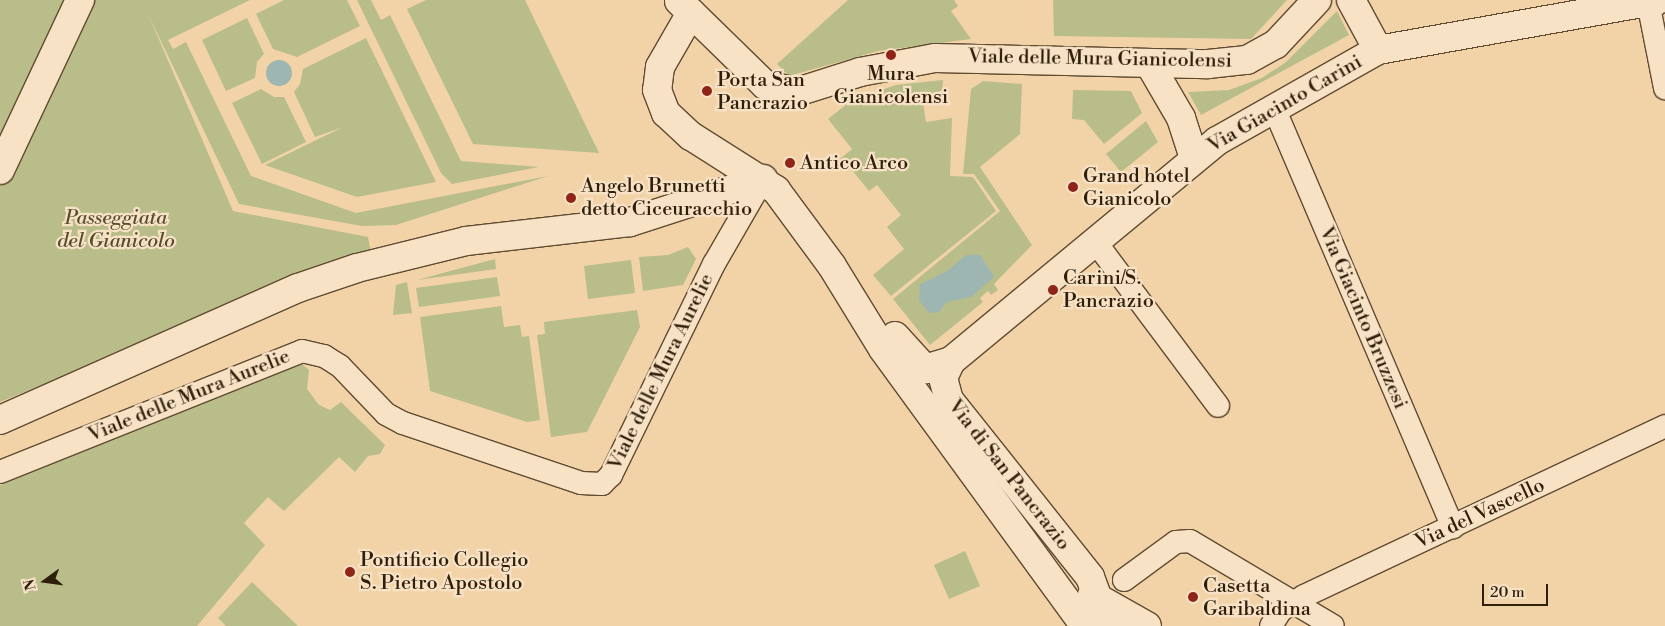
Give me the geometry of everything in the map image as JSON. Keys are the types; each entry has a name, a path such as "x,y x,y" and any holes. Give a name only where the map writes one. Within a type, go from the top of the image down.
{"street":[{"path":"0,170 80,0"},
{"name":"Viale delle Mura Gianicolensi","path":"689,4 756,76 772,88 797,92 860,72 948,58 1208,64 1258,56 1317,0"},
{"path":"1351,0 1378,50"},
{"path":"1653,1 1665,88"},
{"name":"Via Giacinto Carini","path":"952,361 1194,158 1274,108 1378,50 1653,1"},
{"path":"689,4 663,59 658,90 669,118 691,136 763,179"},
{"path":"1149,64 1181,118 1194,158"},
{"name":"Via Giacinto Bruzzesi","path":"1274,108 1454,527"},
{"path":"0,420 298,288 365,265 472,240 630,222 763,179"},
{"name":"Via di San Pancrazio","path":"763,179 832,266 920,366 932,369 952,361"},
{"name":"Viale delle Mura Aurelie","path":"0,472 302,352 324,356 340,366 386,414 403,423 581,482 602,484 611,475 714,264 763,179"},
{"path":"1094,240 1218,406"},
{"name":"Via di San Pancrazio","path":"832,266 884,349 1085,626"},
{"name":"Via di San Pancrazio","path":"952,361 943,378 949,400 1090,577 1102,599 1108,626"},
{"name":"Via del Vascello","path":"1294,601 1665,426"},
{"name":"Via di San Pancrazio","path":"945,431 977,458 1061,565 1102,599 1147,626"},
{"path":"1124,580 1186,540 1294,601 1333,626"},
{"path":"1271,626 1277,613 1294,601"}],"green space":[{"name":"Passeggiata del Gianicolo","path":"0,0 250,0 168,40 173,49 186,42 251,176 356,213 548,176 396,225 362,226 239,204 148,14 233,211 368,237 371,252 0,402"},
{"path":"284,0 347,0 360,26 297,57 273,49 256,14"},
{"path":"357,0 371,0 381,20 390,15 461,161 539,167 452,184 441,173"},
{"path":"426,0 525,0 599,153 473,144 407,9"},
{"path":"848,0 954,0 958,6 951,11 971,39 878,51 789,76 777,64"},
{"path":"1053,0 1287,0 1251,39 1054,36"},
{"path":"1337,11 1349,35 1201,115 1188,92 1229,90 1262,78 1286,62"},
{"path":"247,18 264,54 257,62 255,78 226,91 202,40"},
{"path":"366,38 436,182 357,197 265,165 343,127 315,137 294,92 300,84 303,69"},
{"path":"943,80 942,91 922,95 926,122 952,118 950,176 973,177 996,211 891,296 873,275 904,249 887,227 901,215 877,185 869,191 847,164 840,169 835,163 852,149 828,119 852,100 896,85"},
{"path":"983,81 1022,84 1020,134 980,167 1032,245 994,284 998,290 991,295 988,291 980,298 983,302 930,345 893,299 1000,211 974,174 963,174 971,89"},
{"path":"261,89 274,97 284,97 306,142 262,164 232,103"},
{"path":"1073,90 1131,91 1142,113 1104,144 1084,120 1072,119"},
{"path":"1146,121 1158,142 1121,172 1106,154"},
{"path":"688,247 696,259 683,285 643,291 639,257 668,255"},
{"path":"495,259 496,269 417,280"},
{"path":"631,260 635,293 588,299 584,266"},
{"path":"497,277 500,296 419,307 416,288"},
{"path":"407,282 412,313 393,315 396,285"},
{"path":"501,306 504,327 520,325 522,337 529,336 540,420 527,422 430,391 420,317"},
{"path":"637,310 640,327 587,432 551,437 537,335 545,334 544,322"},
{"path":"302,364 309,370 307,389 319,405 330,410 341,402 385,445 380,454 368,456 355,472 339,457 284,511 268,497 244,523 265,545 197,626 0,626 0,485 230,387"},
{"path":"965,551 980,586 949,599 934,565"},
{"path":"252,582 298,626 226,626 218,618"}],"water":[{"path":"279,60 288,64 292,73 288,82 279,86 270,82 266,73 270,64"},
{"path":"966,255 980,255 994,277 971,297 947,302 939,312 929,313 919,300 920,284 946,272"}],"place":[{"name":"Mura Gianicolensi","path":"891,55"},
{"name":"Porta San Pancrazio","path":"707,91"},
{"name":"Antico Arco","path":"790,163"},
{"name":"Grand hotel Gianicolo","path":"1073,187"},
{"name":"Angelo Brunetti detto Ciceuracchio","path":"571,198"},
{"name":"Carini/S. Pancrazio","path":"1053,290"},
{"name":"Pontificio Collegio S. Pietro Apostolo","path":"350,572"},
{"name":"Casetta Garibaldina","path":"1193,597"}]}
